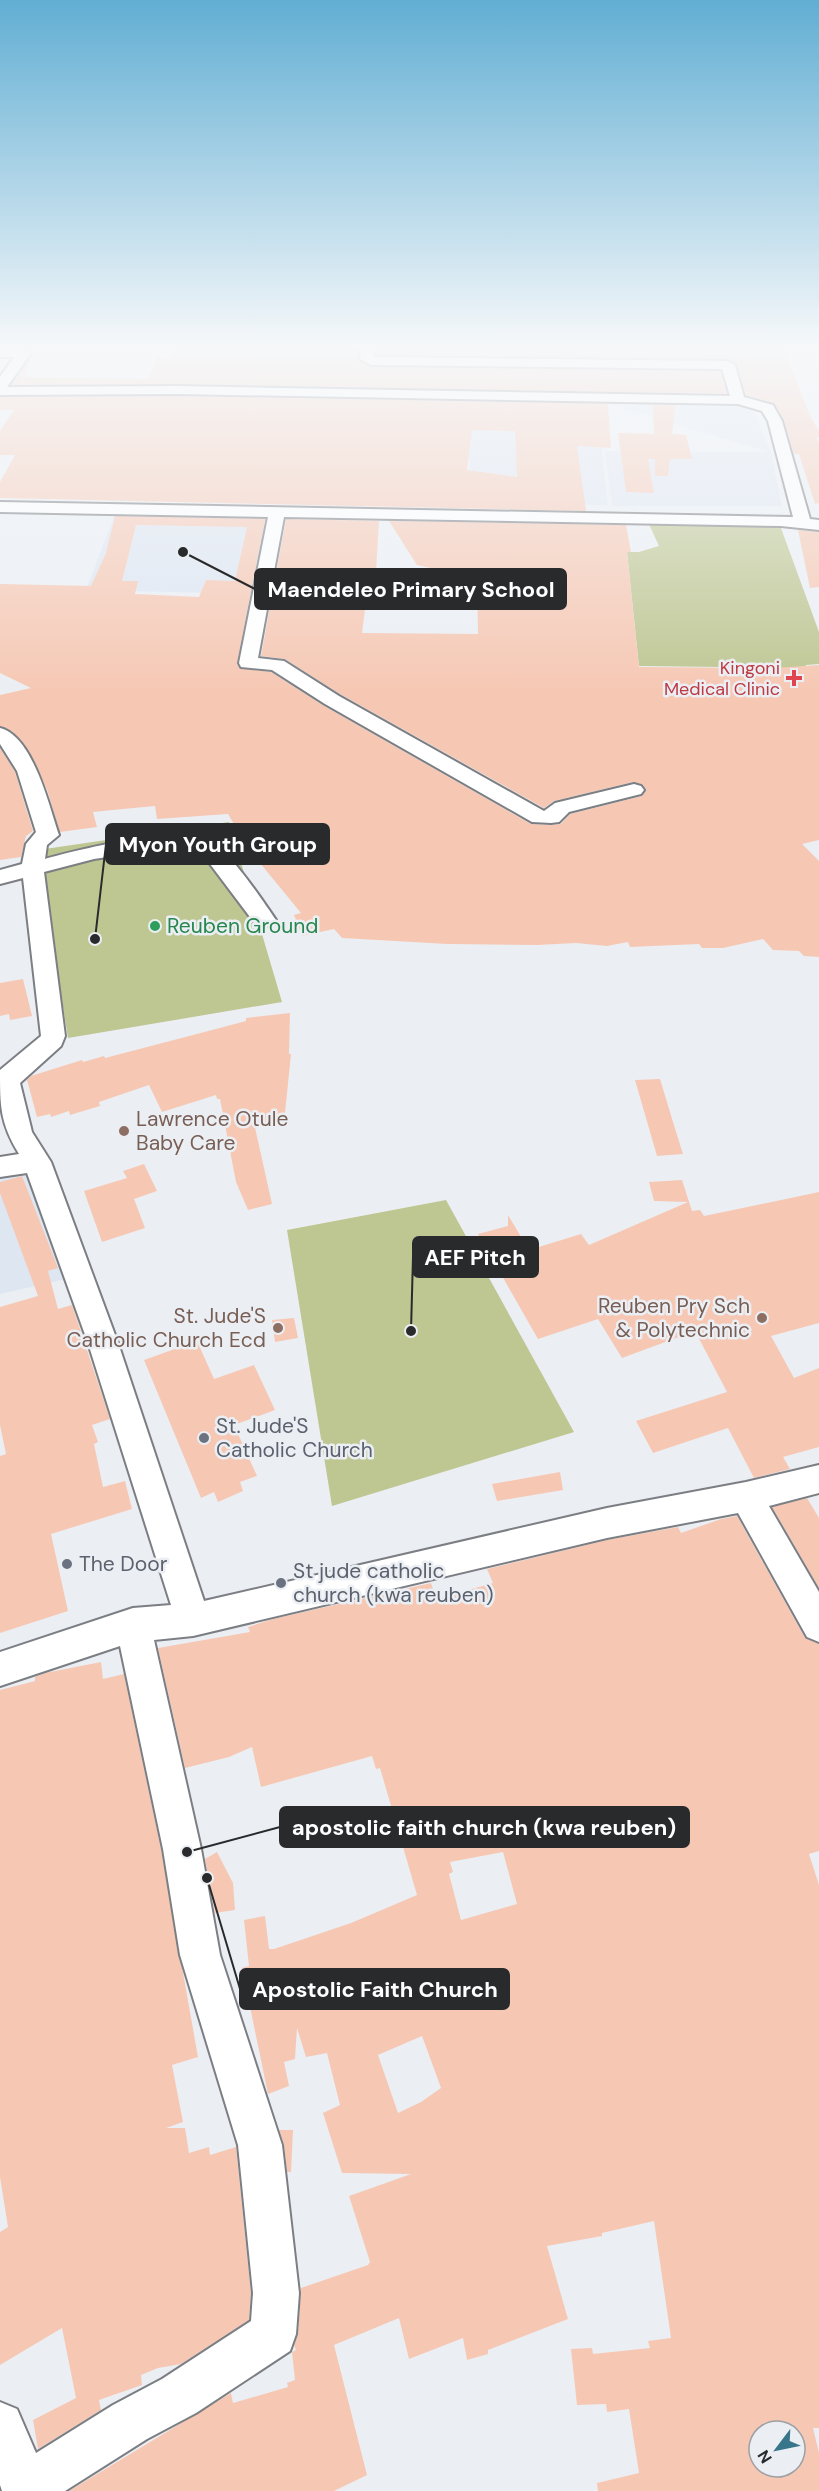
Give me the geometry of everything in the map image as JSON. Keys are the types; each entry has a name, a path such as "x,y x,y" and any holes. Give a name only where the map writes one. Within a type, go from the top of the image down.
{"street":[{"path":"0,507 811,524 789,460"},
{"path":"277,512 248,663 277,666 332,700 540,817 551,816 562,807 634,790"},
{"path":"0,734 10,742 27,771 48,835 41,838 35,845 33,870 53,1036 52,1040 10,1073 7,1083 19,1133 38,1162 103,1343 192,1620"},
{"path":"0,876 33,870 104,851 159,842 195,840 212,851 264,920"},
{"path":"0,1167 38,1162"},
{"path":"0,1669 133,1625 192,1620 607,1523 746,1497 819,1479"},
{"path":"746,1497 819,1625"},
{"path":"0,2426 26,2489 130,2422 179,2396 273,2334 276,2293 260,2145 200,1955 182,1849 133,1625"}],"shaded area":[{"path":"470,460 603,460 608,505 469,502"},
{"path":"606,460 773,460 782,506 612,506"},
{"path":"116,512 274,515 257,594 86,590"},
{"path":"27,1171 66,1279 0,1294 0,1175"}],"green space":[{"path":"778,520 819,632 819,664 806,665 805,668 639,666 627,552 639,552 659,546 648,522"},
{"name":"Reuben Ground","path":"229,822 282,1002 68,1038 38,850"},
{"path":"446,1200 574,1432 332,1506 287,1230"}],"building":[{"path":"12,460 468,460 467,470 517,477 516,460 579,460 586,511 0,498 0,482"},
{"path":"622,460 648,460 654,493 626,492"},
{"path":"655,460 670,460 668,476 655,476"},
{"path":"801,460 819,460 819,503 815,504"},
{"path":"115,516 265,519 237,663 239,668 271,672 324,706 531,824 551,825 561,824 570,814 642,796 646,789 642,784 633,782 554,801 544,808 340,694 285,659 261,656 286,519 379,521 376,571 370,571 362,633 478,634 477,572 444,571 417,565 389,521 626,525 631,552 627,552 639,667 774,668 819,665 819,840 802,844 819,861 819,957 804,956 799,951 773,950 763,939 723,948 702,948 699,944 630,947 628,942 607,946 576,943 447,944 342,938 334,929 302,936 294,915 301,913 250,851 228,814 157,819 155,806 93,812 97,827 60,832 47,790 32,757 13,732 0,726 0,695 31,688 0,673 0,584 91,586 106,553","holes":["136,525 247,527 235,581 206,580 199,597 135,594 138,581 122,581"]},
{"path":"798,530 819,532 819,587 810,588"},
{"path":"0,748 15,772 33,831 26,836 21,857 0,860"},
{"path":"23,979 32,1016 10,1020 9,1014 0,1016 0,983"},
{"path":"290,1013 289,1054 291,1054 284,1123 254,1123 272,1204 248,1210 236,1182 220,1099 217,1099 216,1095 162,1112 149,1085 99,1102 100,1106 70,1115 69,1111 51,1117 50,1114 37,1117 27,1080 31,1076 82,1060 83,1062 104,1056 105,1058 246,1021 246,1018"},
{"path":"660,1079 683,1154 657,1156 635,1080"},
{"path":"144,1164 157,1191 134,1199 145,1228 102,1242 84,1191 127,1178 123,1171"},
{"path":"22,1176 58,1268 48,1271 58,1309 72,1305 110,1419 92,1425 98,1442 94,1444 103,1487 125,1481 132,1509 51,1534 68,1611 0,1633 0,1456 6,1454 0,1425 0,1307 38,1296 0,1193 0,1182"},
{"path":"682,1180 692,1211 700,1210 704,1216 819,1192 819,1323 771,1336 794,1378 819,1368 819,1447 783,1457 790,1469 754,1478 728,1428 653,1453 636,1421 727,1392 695,1331 622,1358 598,1319 538,1339 478,1234 508,1226 508,1215 529,1250 581,1234 589,1245 688,1202 654,1201 649,1182"},
{"path":"294,1318 298,1338 275,1342 272,1320"},
{"path":"197,1341 214,1379 254,1365 275,1410 234,1425 257,1476 240,1482 243,1491 218,1502 214,1492 201,1498 144,1360"},
{"path":"560,1472 563,1490 497,1501 492,1484"},
{"path":"807,1498 819,1518 819,1588 772,1507"},
{"path":"737,1516 805,1638 819,1644 819,1851 809,1854 819,1885 819,2428 813,2428 819,2453 819,2491 598,2491 597,2483 639,2473 629,2409 607,2412 606,2404 577,2405 571,2349 592,2348 593,2354 650,2348 648,2341 671,2338 654,2221 602,2233 602,2236 547,2246 568,2319 488,2350 488,2354 467,2360 463,2338 409,2359 399,2318 334,2345 367,2475 334,2491 69,2491 231,2393 233,2403 288,2387 287,2383 295,2380 292,2352 296,2350 294,2345 298,2334 301,2288 368,2265 370,2262 349,2196 411,2174 342,2173 323,2113 340,2105 327,2053 306,2057 297,2028 295,2059 284,2062 289,2086 268,2094 242,1968 249,1966 244,1920 265,1916 269,1949 274,1949 351,1923 417,1895 380,1768 376,1769 372,1756 261,1787 252,1747 229,1757 185,1768 158,1648 250,1632 248,1627 273,1619 431,1583 436,1599 493,1583 487,1569 607,1540 678,1527 681,1533","holes":["503,1852 517,1904 461,1920 449,1874 453,1872 450,1862","422,2036 441,2088 421,2102 398,2113 378,2055"]},
{"path":"101,1662 103,1679 124,1674 161,1849 198,2057 172,2065 183,2122 166,2128 185,2128 189,2153 209,2147 210,2155 236,2147 251,2293 249,2320 181,2364 158,2368 141,2375 142,2385 99,2400 101,2410 38,2449 33,2420 76,2398 62,2328 0,2365 0,2232 8,2227 0,2177 0,1690 35,1681 35,1677 45,1673"},
{"path":"217,1852 233,1883 235,1910 215,1913 205,1859"},
{"path":"279,2130 293,2130 291,2172 287,2172 284,2145"}],"place":[{"name":"Maendeleo Primary School","path":"183,552"},
{"name":"Kingoni Medical Clinic","path":"794,678"},
{"name":"Reuben Ground","path":"155,926"},
{"name":"Myon Youth Group","path":"95,939"},
{"name":"Lawrence Otule Baby Care","path":"124,1131"},
{"name":"Reuben Pry Sch & Polytechnic","path":"762,1318"},
{"name":"St. Jude'S Catholic Church Ecd","path":"278,1328"},
{"name":"AEF Pitch","path":"411,1331"},
{"name":"St. Jude'S Catholic Church","path":"204,1438"},
{"name":"The Door","path":"67,1564"},
{"name":"St jude catholic church (kwa reuben)","path":"281,1583"},
{"name":"apostolic faith church (kwa reuben)","path":"187,1852"},
{"name":"Apostolic Faith Church","path":"207,1878"}]}
